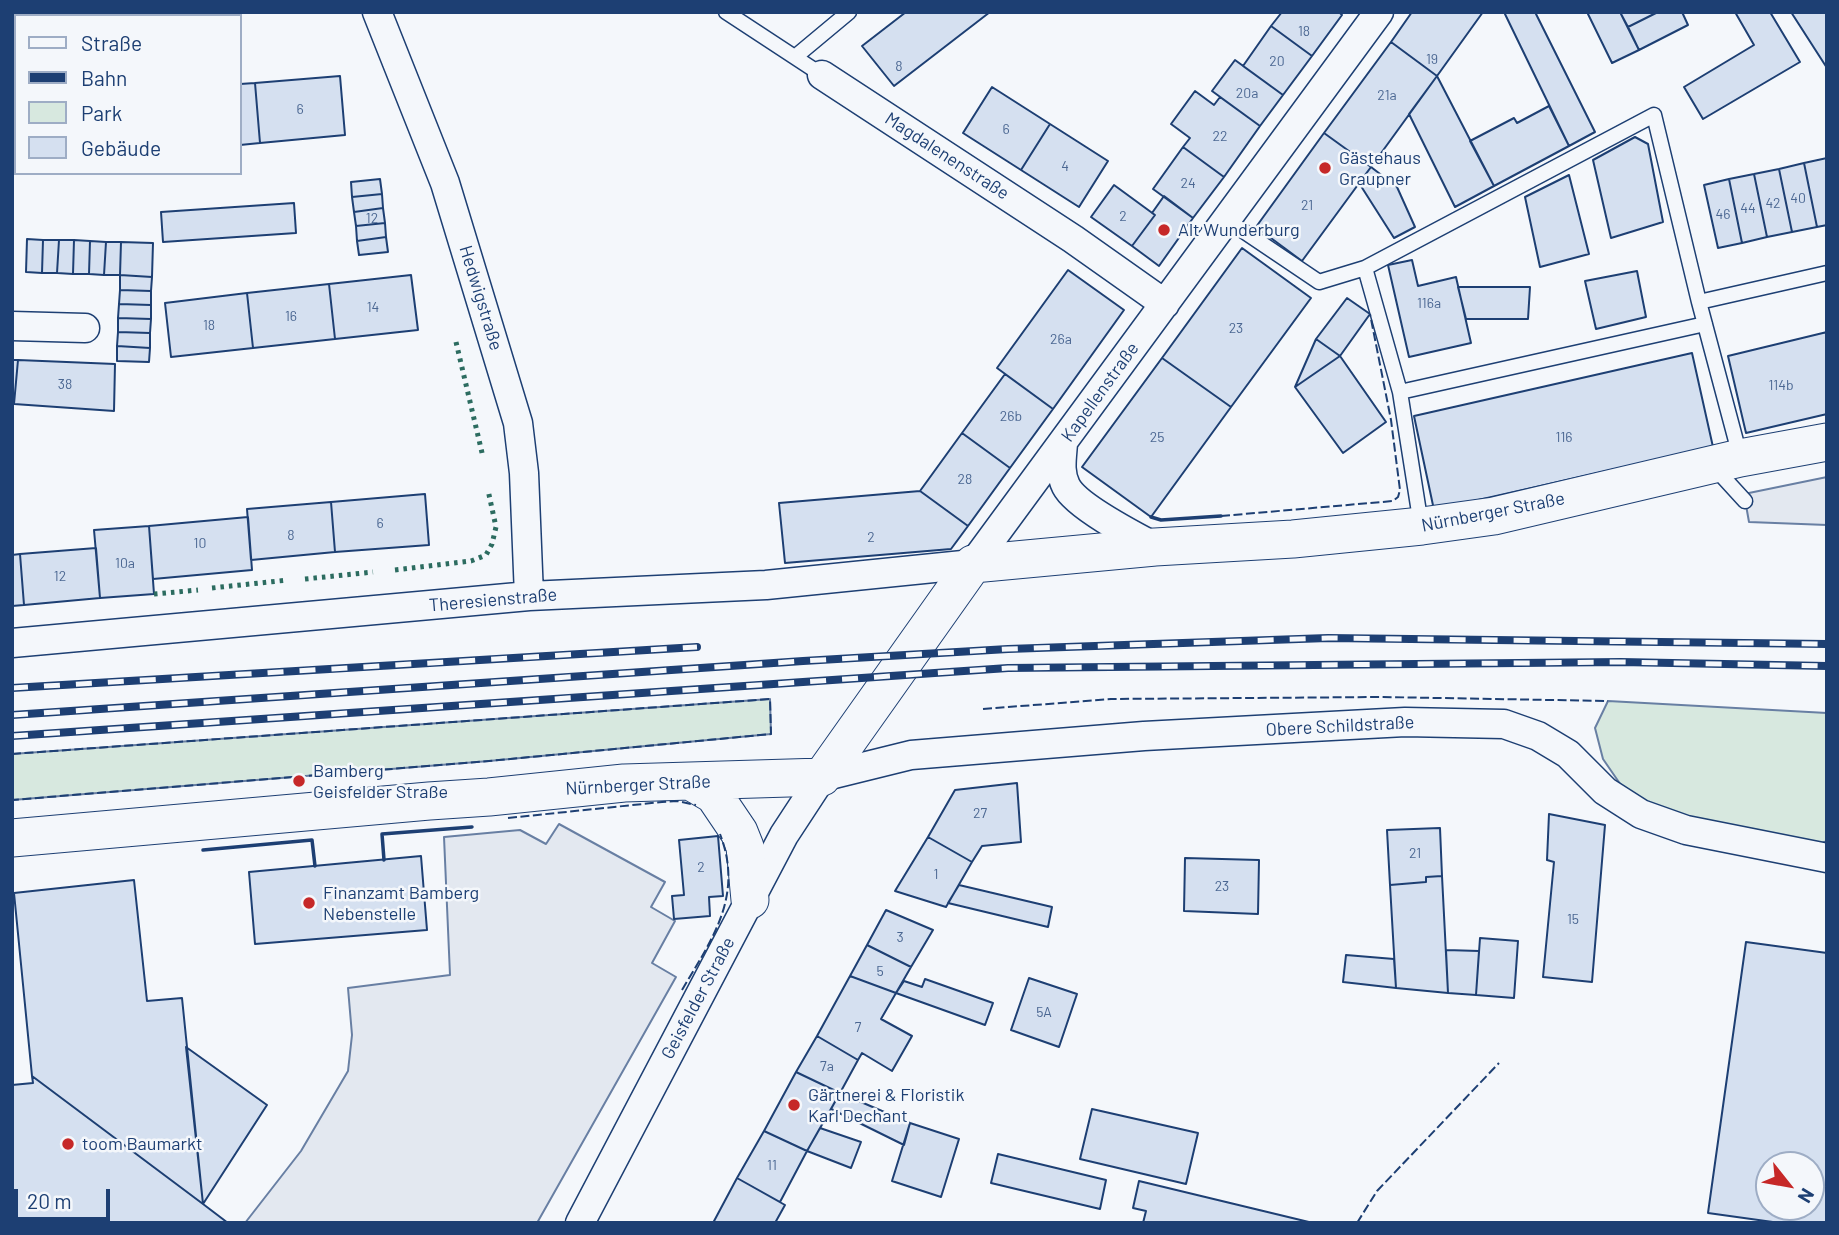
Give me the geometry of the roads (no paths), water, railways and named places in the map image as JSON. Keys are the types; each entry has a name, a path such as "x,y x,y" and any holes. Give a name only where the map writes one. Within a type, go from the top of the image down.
{"street":[{"name":"Hedwigstraße","path":"377,12 445,183 518,423 524,473 529,596"},
{"name":"Kapellenstraße","path":"973,564 1379,12"},
{"name":"Magdalenenstraße","path":"822,75 1073,239 1165,304"},
{"path":"12,326 85,328"},
{"name":"Nürnberger Straße","path":"973,564 1293,539 1494,516 1726,461 1827,442"},
{"path":"1063,443 1060,468 1067,488 1121,530 1155,548"},
{"name":"Theresienstraße","path":"12,643 529,596 766,585 973,564"},
{"path":"822,777 973,564"},
{"name":"Obere Schildstraße","path":"822,777 911,755 1144,736 1405,722 1504,724 1538,736 1569,754 1605,791 1641,814 1686,830 1825,858"},
{"name":"Nürnberger Straße","path":"12,838 624,783 822,777"},
{"name":"Geisfelder Straße","path":"580,1223 784,835 822,777"},
{"path":"690,781 714,795 739,832 744,847 750,900"}],"lane":[{"name":"Magdalenenstraße","path":"726,12 822,75"},
{"path":"795,57 849,12"},
{"path":"1227,220 1319,282 1365,268 1654,115 1705,324 1726,461 1745,501"},
{"path":"1365,268 1400,391 1422,526"},
{"path":"1699,302 1827,273"},
{"path":"1400,391 1705,324"}],"railway":[{"path":"12,715 1008,649 1328,638 1827,644"},
{"path":"12,688 697,647"},
{"path":"12,736 1008,668 1621,662 1827,666"}],"place":[{"name":"Gästehaus Graupner","path":"1325,168"},
{"name":"Alt Wunderburg","path":"1164,230"},
{"name":"Bamberg Geisfelder Straße","path":"299,781"},
{"name":"Finanzamt Bamberg Nebenstelle","path":"309,903"},
{"name":"Gärtnerei & Floristik Karl Dechant","path":"794,1105"},
{"name":"toom Baumarkt","path":"68,1144"}]}
